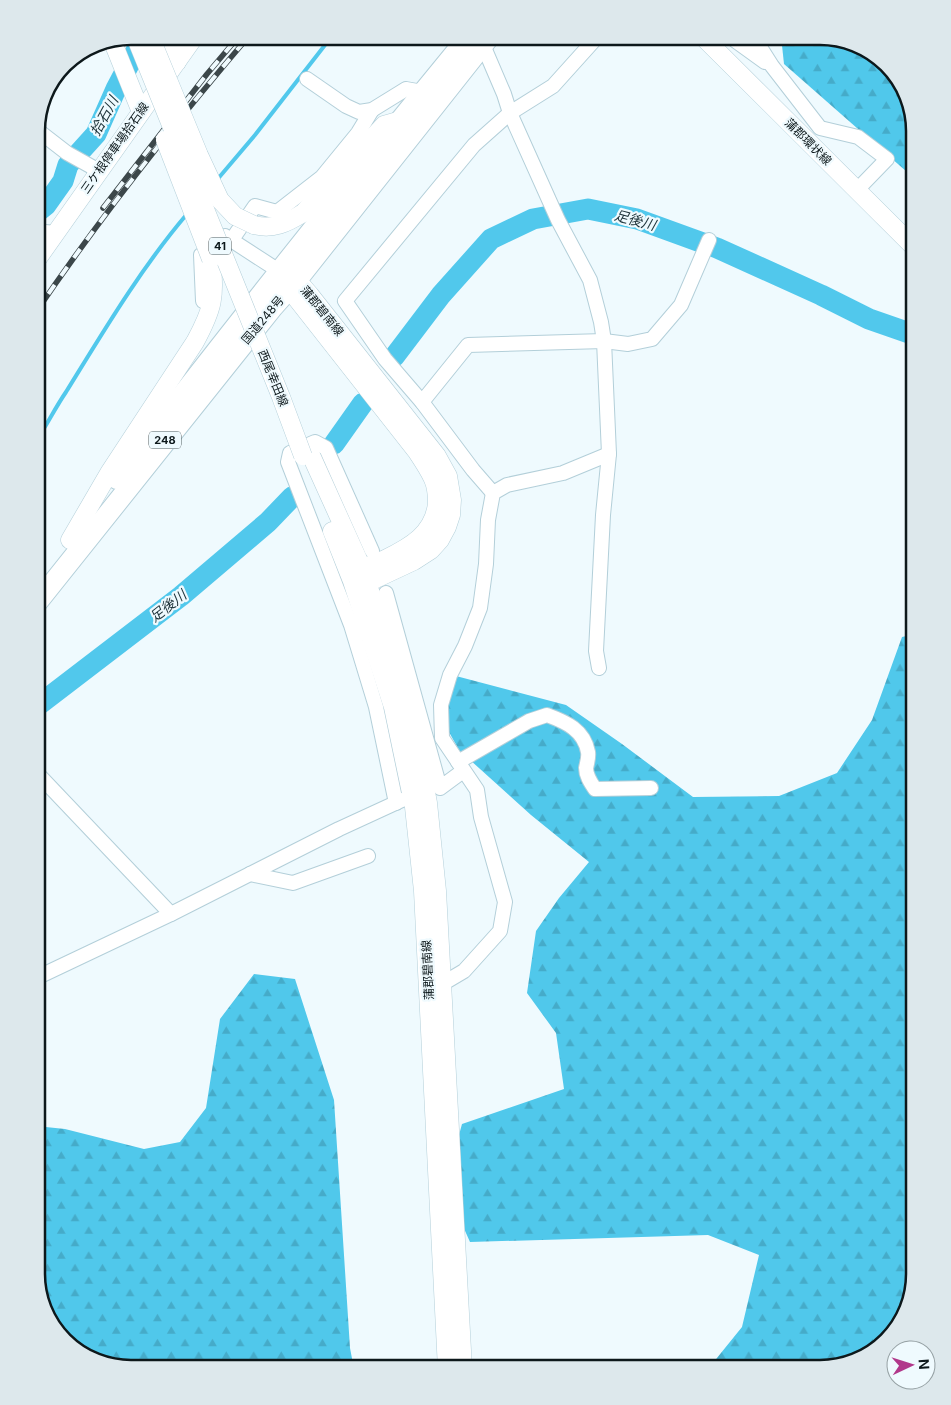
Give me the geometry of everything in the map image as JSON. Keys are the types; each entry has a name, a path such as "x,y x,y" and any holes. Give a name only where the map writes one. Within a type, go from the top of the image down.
{"highway":[{"name":"国道248号","path":"45,570 398,121 426,89 474,45"},
{"name":"国道248号","path":"45,593 123,493 293,284 476,45"}],"main road":[{"name":"西尾幸田線","path":"139,45 281,397 360,578"},
{"name":"西尾幸田線","path":"146,45 306,454"},
{"path":"154,45 199,155 220,200 234,216 254,225 276,227 302,213 384,125 398,121"},
{"path":"168,45 177,62"},
{"name":"三ケ根停車場拾石線","path":"45,248 93,169 141,112 189,45"},
{"name":"蒲郡環状線","path":"711,45 906,239"},
{"name":"41","path":"70,540 109,473 195,342 206,321 212,303 214,284 211,259 119,46"},
{"name":"41","path":"118,47 128,82 141,112"},
{"name":"蒲郡碧南線","path":"279,271 293,284 438,456 448,476 452,500 451,515 447,528 440,540 431,550 414,561 360,578"},
{"name":"蒲郡碧南線","path":"360,578 390,650 415,733 428,803 436,882 463,1360"},
{"name":"蒲郡碧南線","path":"360,578 393,707 414,807 424,910 447,1360"}],"street":[{"path":"484,45 510,113 555,214 590,280 604,341 608,454 596,651 599,668"},
{"path":"493,493 473,470 422,402 390,365 345,301 474,146 510,113 553,86 590,45"},
{"path":"742,45 772,66"},
{"path":"759,45 772,66 820,128 858,137 887,159 856,191"},
{"path":"307,79 346,106 359,112 372,110 406,89 417,91 426,89"},
{"path":"203,301 201,256 231,241 255,206 278,212 322,177 358,133 372,110"},
{"path":"45,136 67,153 93,169"},
{"path":"198,212 231,241 279,271"},
{"path":"45,232 56,233"},
{"path":"422,402 468,345 604,341 628,344 652,339 681,305 708,244"},
{"path":"45,974 172,914 339,829 399,801 376,707 351,625 288,462 290,453 315,442 326,448 372,550"},
{"path":"442,984 464,971 500,931 506,902 481,817 477,790 442,738 441,705 450,675 466,646 480,608 486,564 488,520 493,493 507,485 563,472 608,454"},
{"path":"386,593 440,788 461,767 529,722 547,715 565,722 582,736 588,754 586,770 595,789 651,788"},
{"path":"45,781 172,914"},
{"path":"250,874 293,883 368,856"}],"green space":[{"path":"782,45 826,45 853,52 881,70 894,88 903,109 906,131 906,171 784,64"},
{"path":"906,636 906,1274 903,1296 894,1317 881,1335 863,1348 842,1357 820,1360 715,1360 742,1327 759,1255 708,1235 470,1242 445,1186 462,1124 564,1089 556,1033 527,993 536,931 559,898 589,862 531,815 459,750 440,716 456,676 566,705 693,797 779,796 837,773 872,720 902,637"},
{"path":"254,974 295,979 334,1100 352,1360 125,1360 103,1355 79,1342 63,1326 52,1307 48,1296 45,1274 45,1127 65,1129 144,1149 180,1142 206,1108 220,1019"}],"waterway":[{"name":"拾石川","path":"45,206 63,181 68,165 96,134 116,89 139,45"},
{"path":"216,181 255,135 325,45"},
{"name":"足後川","path":"394,357 441,295 491,239 533,219 588,209 637,219 717,248 869,319 906,332"},
{"path":"45,426 123,301 154,256 187,214"},
{"name":"足後川","path":"334,444 363,403"},
{"name":"足後川","path":"45,700 181,596 268,522 292,497"}],"railway":[{"path":"103,208 231,45"},
{"path":"45,299 139,171 241,45"}]}
